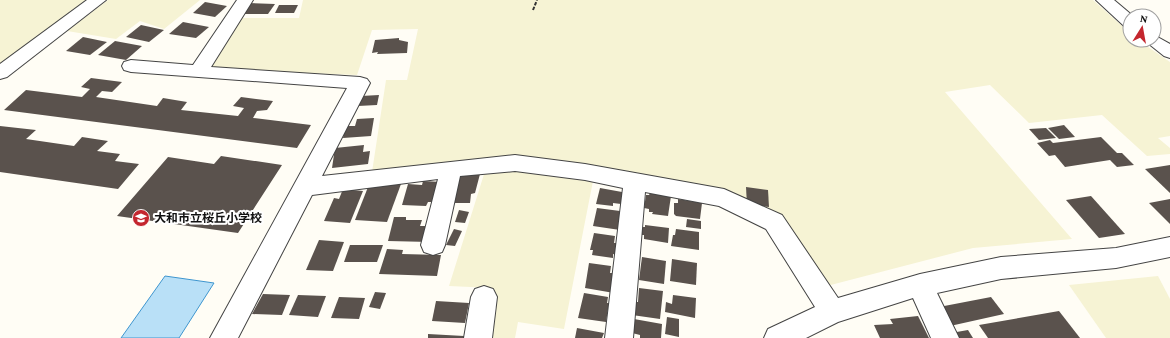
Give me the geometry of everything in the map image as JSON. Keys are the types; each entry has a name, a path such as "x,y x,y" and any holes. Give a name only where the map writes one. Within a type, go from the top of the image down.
{"street":[{"path":"0,73 98,0"},
{"path":"198,72 245,0"},
{"path":"1104,0 1122,15"},
{"path":"131,66 360,83 224,338"},
{"path":"304,187 451,169 515,163 585,172 724,198 774,222 832,312"},
{"path":"433,245 451,169"},
{"path":"619,338 635,182"},
{"path":"778,338 832,312 920,285 1002,268 1116,258 1170,247"},
{"path":"920,285 945,338"},
{"path":"478,338 484,297"}],"path":[{"path":"533,10 537,0"}],"shaded area":[{"path":"0,0 91,0 0,67"},
{"path":"108,0 200,0 164,29 140,21 116,39 67,31"},
{"path":"303,0 1093,0 1122,26 1122,48 1150,48 1170,62 1170,136 1158,138 1170,148 1170,154 1147,156 1102,115 1029,123 990,85 945,92 1072,239 973,248 823,287 733,194 526,156 372,172 386,80 407,80 418,29 372,30 357,75 206,69 240,18 299,18"},
{"path":"517,170 593,181 564,329 518,322 515,338 485,338 493,288 449,286 485,171"},
{"path":"1158,276 1170,299 1170,338 1106,338 1069,285"}],"water":[{"path":"165,276 214,283 179,338 121,338"}],"building":[{"path":"205,2 227,6 215,17 193,13"},
{"path":"247,3 275,4 268,14 240,14"},
{"path":"279,5 298,5 294,13 275,13"},
{"path":"183,22 209,27 196,38 169,34"},
{"path":"141,25 164,30 149,42 126,37"},
{"path":"83,37 107,42 90,55 66,51"},
{"path":"399,38 399,40 408,42 407,53 372,53 375,40"},
{"path":"115,41 142,46 126,60 98,55"},
{"path":"91,78 122,82 112,92 102,91 96,97 157,106 163,98 187,102 181,110 238,116 244,108 233,106 241,97 273,101 267,110 257,111 253,118 311,125 297,148 4,110 26,90 82,97 90,89 81,87"},
{"path":"379,95 377,105 358,106 361,96"},
{"path":"374,118 371,136 343,138 345,126 355,126 357,119"},
{"path":"1064,125 1075,137 1059,139 1048,128"},
{"path":"0,126 36,130 26,139 74,146 82,137 108,141 97,151 120,154 115,161 139,164 118,189 0,172"},
{"path":"1046,128 1056,138 1039,140 1029,129"},
{"path":"1101,137 1117,153 1122,153 1134,165 1117,167 1110,160 1065,167 1055,155 1049,156 1037,143 1050,140 1053,143"},
{"path":"364,145 363,152 370,151 368,164 332,168 335,148"},
{"path":"221,156 282,165 238,233 117,216 168,157 214,164"},
{"path":"1170,165 1170,193 1145,169"},
{"path":"459,173 480,174 475,193 471,194 470,203 453,203"},
{"path":"423,181 442,182 436,202 428,202 426,206 402,205 408,184 422,185"},
{"path":"370,182 401,184 387,222 355,220"},
{"path":"746,187 768,190 769,207 747,205"},
{"path":"600,188 622,192 624,194 623,202 621,201 621,204 613,203 613,206 596,204"},
{"path":"343,189 363,191 350,223 324,221 334,198 339,199"},
{"path":"650,193 671,196 668,216 652,214 653,212 649,212 649,209 644,208 646,195 649,195"},
{"path":"1091,196 1125,234 1099,238 1066,200"},
{"path":"678,199 702,203 700,219 676,216 674,214 674,203 678,203"},
{"path":"1170,199 1170,224 1149,203"},
{"path":"597,208 620,211 619,214 622,215 620,230 593,226"},
{"path":"459,210 469,212 465,223 455,222"},
{"path":"394,217 406,217 406,220 422,220 420,226 433,226 430,242 388,241"},
{"path":"687,219 701,221 701,229 686,227"},
{"path":"645,225 669,228 668,243 644,239 644,235 640,235 641,227 645,227"},
{"path":"454,229 462,231 455,246 446,245"},
{"path":"676,229 699,232 699,250 671,246"},
{"path":"594,233 615,236 614,243 618,243 616,255 613,254 613,258 592,255 593,250 590,250"},
{"path":"319,240 344,242 333,271 306,270"},
{"path":"350,245 383,245 377,262 344,262"},
{"path":"387,249 403,250 402,254 441,255 437,276 379,274"},
{"path":"642,257 666,261 664,284 639,280"},
{"path":"672,259 697,263 696,285 670,281"},
{"path":"589,263 611,266 610,273 613,273 611,283 616,284 614,293 585,288"},
{"path":"639,288 663,291 660,319 632,315 633,302 638,302"},
{"path":"375,292 386,293 380,309 369,307"},
{"path":"584,293 608,297 607,303 609,303 606,322 578,318"},
{"path":"263,294 290,295 282,315 252,314"},
{"path":"298,295 326,296 318,317 289,315"},
{"path":"673,295 696,298 695,318 665,312 666,302 672,304"},
{"path":"339,297 365,298 359,319 331,318"},
{"path":"991,297 1004,314 950,326 939,307"},
{"path":"436,301 469,303 465,323 432,321"},
{"path":"1059,311 1080,338 988,338 979,325"},
{"path":"918,316 929,338 880,338 874,325 893,324 890,319"},
{"path":"667,317 679,319 679,337 665,334"},
{"path":"634,319 662,324 661,338 640,338 640,335 632,333"},
{"path":"577,328 604,333 602,338 575,338"},
{"path":"968,330 973,338 954,338 951,333"},
{"path":"428,334 464,336 464,338 428,338"}],"place":[{"name":"大和市立桜丘小学校","path":"141,218"}]}
